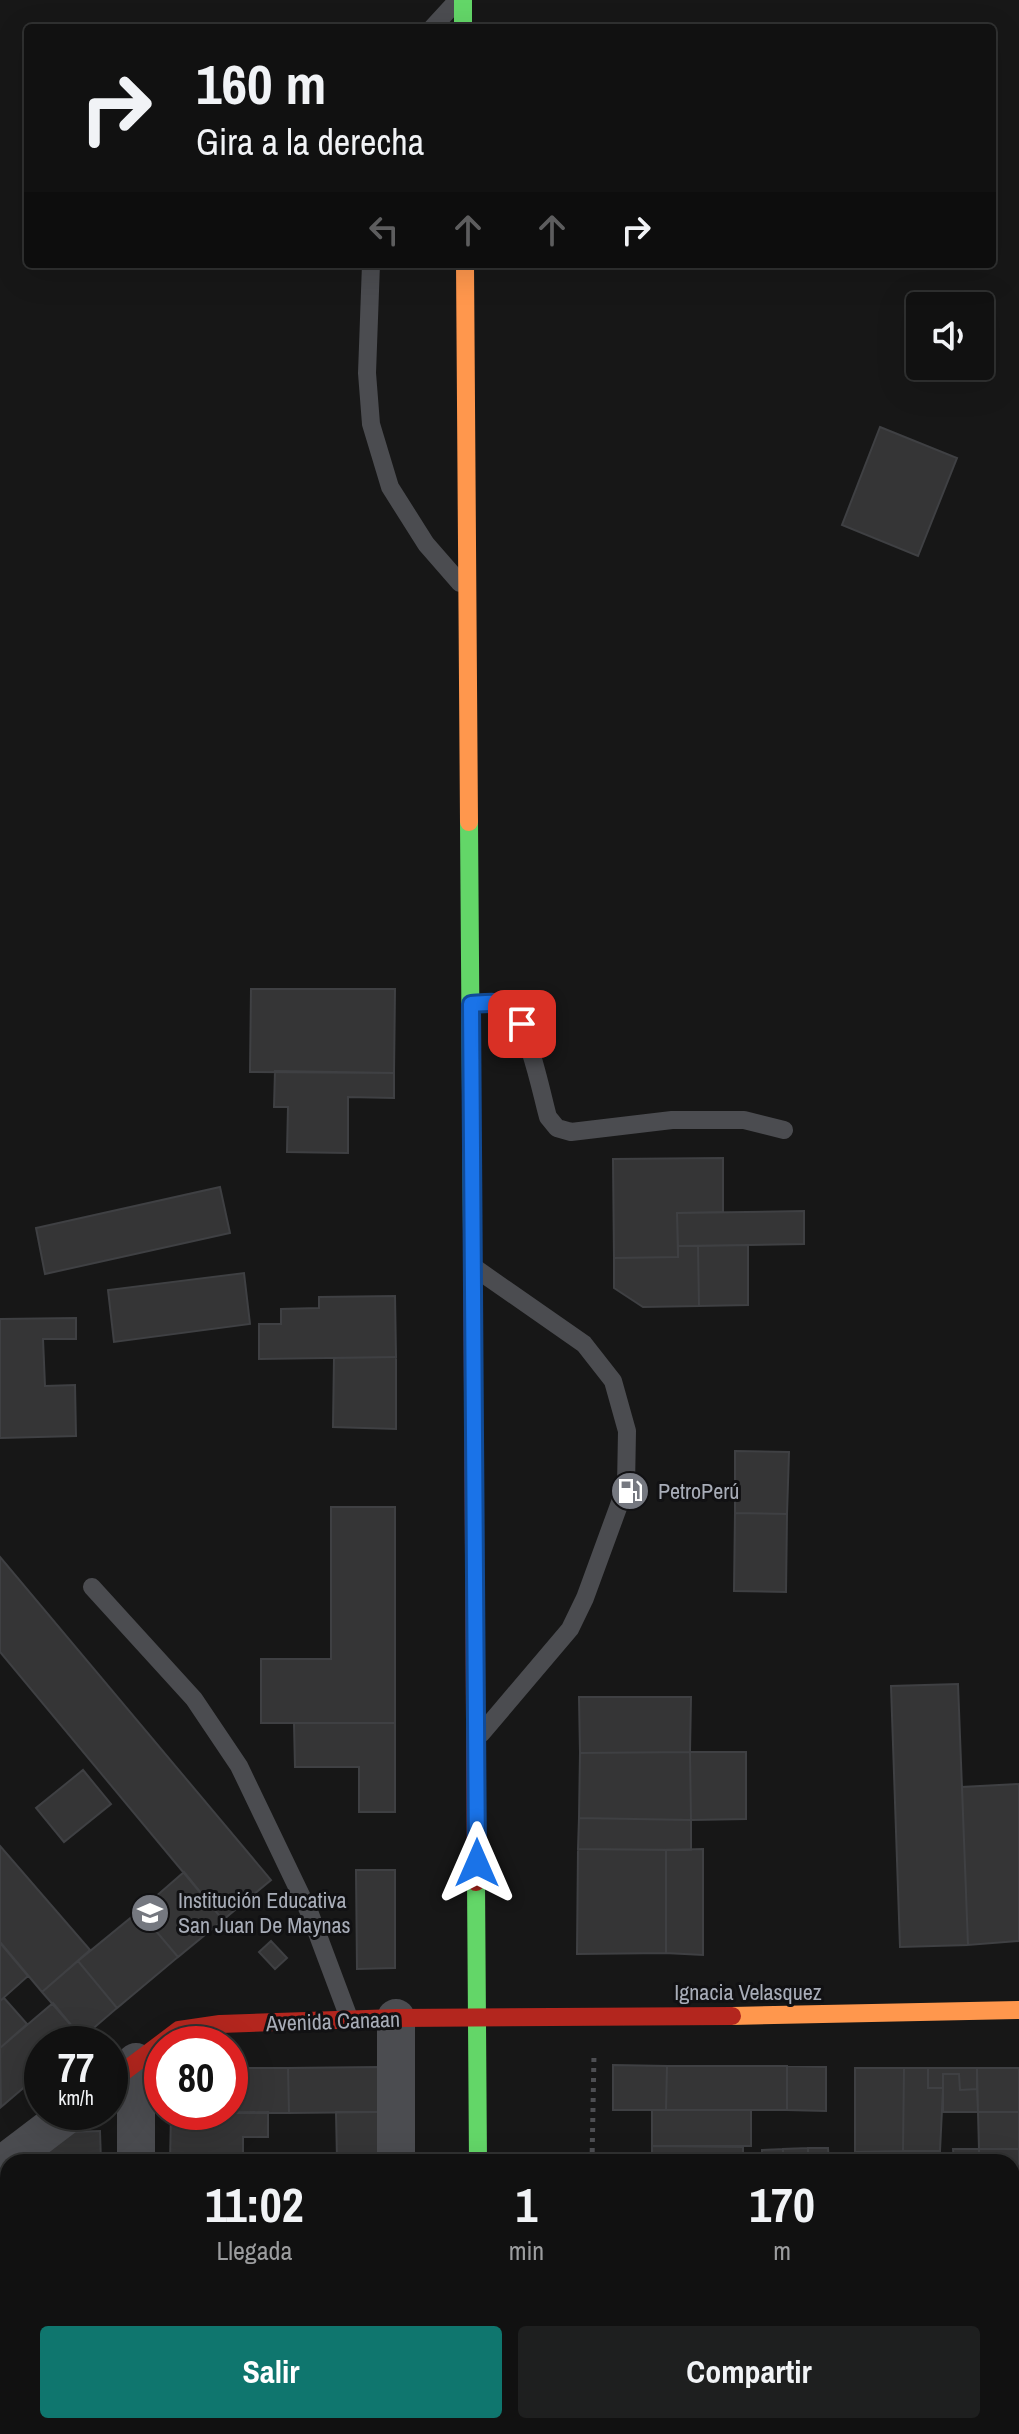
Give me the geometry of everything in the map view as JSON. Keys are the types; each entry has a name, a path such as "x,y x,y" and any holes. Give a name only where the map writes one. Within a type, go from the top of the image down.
{"main road":[{"path":"460,0 463,24"},
{"path":"465,268 478,2154"},
{"name":"Ignacia Velasquez","path":"478,2018 1019,2010"},
{"name":"Avenida Canaan","path":"128,2068 179,2030 220,2024 478,2018"}],"street":[{"path":"396,2018 396,2154"},
{"path":"128,2107 135,2154"},
{"path":"12,2154 46,2130"}],"lane":[{"path":"436,24 460,0"},
{"path":"371,268 367,373 371,424 390,487 426,544 467,591"},
{"path":"471,1004 502,1002 513,1010 522,1024 548,1117 557,1128 571,1132 686,1120 744,1120 784,1130"},
{"path":"472,1266 584,1344 613,1381 627,1431 626,1486 585,1598 570,1629 476,1739"},
{"path":"92,1587 194,1699 239,1766 310,1914 350,2021"}],"path":[{"path":"592,2154 594,2017"}],"building":[{"path":"880,427 957,458 918,556 842,525"},
{"path":"251,989 395,989 394,1073 250,1072"},
{"path":"275,1071 394,1073 394,1098 348,1097 348,1153 287,1152 288,1107 274,1107"},
{"path":"723,1158 723,1212 677,1213 678,1257 614,1258 613,1159"},
{"path":"220,1187 230,1233 45,1274 36,1228"},
{"path":"804,1211 804,1244 678,1246 677,1213"},
{"path":"748,1245 748,1305 699,1306 698,1246"},
{"path":"678,1246 698,1246 699,1306 643,1307 614,1288 614,1258 678,1257"},
{"path":"244,1273 250,1324 114,1342 108,1290"},
{"path":"395,1296 396,1357 259,1359 259,1324 281,1324 281,1309 319,1308 319,1297"},
{"path":"76,1318 76,1339 43,1339 45,1386 75,1385 76,1436 0,1438 0,1319"},
{"path":"396,1357 396,1429 333,1427 334,1358"},
{"path":"735,1451 789,1452 787,1514 735,1513"},
{"path":"331,1507 395,1507 395,1723 261,1723 261,1659 331,1659"},
{"path":"735,1513 787,1514 786,1592 734,1591"},
{"path":"0,1557 271,1880 223,1920 0,1652"},
{"path":"958,1684 968,1945 900,1947 891,1686"},
{"path":"579,1697 691,1697 690,1752 580,1753"},
{"path":"294,1723 395,1723 395,1812 359,1812 359,1767 295,1767"},
{"path":"690,1752 691,1820 579,1818 580,1753"},
{"path":"690,1752 746,1752 746,1819 691,1820"},
{"path":"83,1770 111,1804 64,1842 36,1808"},
{"path":"1019,1784 1019,1941 968,1945 962,1787"},
{"path":"579,1818 691,1820 691,1850 578,1849"},
{"path":"0,1846 90,1950 42,1992 0,1942"},
{"path":"578,1849 666,1850 666,1953 577,1954"},
{"path":"703,1849 703,1955 666,1953 666,1850"},
{"path":"356,1870 395,1870 395,1968 357,1969"},
{"path":"184,1872 223,1920 178,1957 139,1911"},
{"path":"139,1911 178,1957 117,2008 78,1961"},
{"path":"271,1941 287,1958 275,1969 259,1952"},
{"path":"0,1943 28,1976 0,2001"},
{"path":"78,1961 117,2008 96,2026 72,2026 42,1992"},
{"path":"4,1998 27,2024 0,2048 0,2001"},
{"path":"53,2003 72,2026 26,2026"},
{"path":"24,2028 24,2087 1,2107 0,2048"},
{"path":"613,2065 667,2066 666,2110 613,2110"},
{"path":"667,2066 787,2066 787,2110 666,2110"},
{"path":"787,2066 826,2067 826,2111 787,2110"},
{"path":"378,2067 379,2112 289,2113 288,2068"},
{"path":"248,2068 288,2068 289,2113 248,2113"},
{"path":"855,2068 904,2068 903,2151 855,2152"},
{"path":"904,2068 928,2068 928,2088 943,2088 940,2151 903,2151"},
{"path":"928,2068 977,2068 977,2089 960,2090 959,2074 943,2074 943,2088 928,2088"},
{"path":"977,2068 1019,2068 1019,2112 978,2112"},
{"path":"943,2074 959,2074 960,2090 977,2089 978,2112 943,2112"},
{"path":"652,2110 751,2110 751,2146 652,2146"},
{"path":"248,2112 268,2112 268,2137 243,2137 243,2154 170,2154 171,2130 248,2130"},
{"path":"336,2112 379,2112 379,2154 337,2154"},
{"path":"978,2112 1019,2112 1019,2149 979,2149"},
{"path":"100,2131 101,2154 45,2154 69,2132"},
{"path":"652,2146 743,2147 743,2154 652,2154"},
{"path":"808,2148 808,2154 783,2154 783,2149"},
{"path":"808,2148 828,2148 828,2154 808,2154"},
{"path":"783,2149 783,2154 762,2154 762,2150"},
{"path":"953,2149 979,2149 979,2154 953,2154"},
{"path":"979,2149 1019,2149 1019,2154 979,2154"},
{"path":"940,2151 940,2154 855,2154"}],"traffic: fast":[{"path":"463,0 463,24"},
{"path":"469,822 472,1230"},
{"path":"476,1882 478,2154"}],"traffic: slow":[{"path":"465,268 469,822"},
{"path":"732,2016 1019,2010"}],"traffic: jam":[{"path":"472,1230 476,1882"},
{"path":"128,2068 179,2030 220,2024 396,2018 732,2016"}],"place":[{"name":"PetroPerú","path":"630,1491"},
{"name":"Institución Educativa San Juan De Maynas","path":"150,1913"}],"route":[{"path":"477,1863 471,1004 502,1002 513,1010 522,1024"}]}
